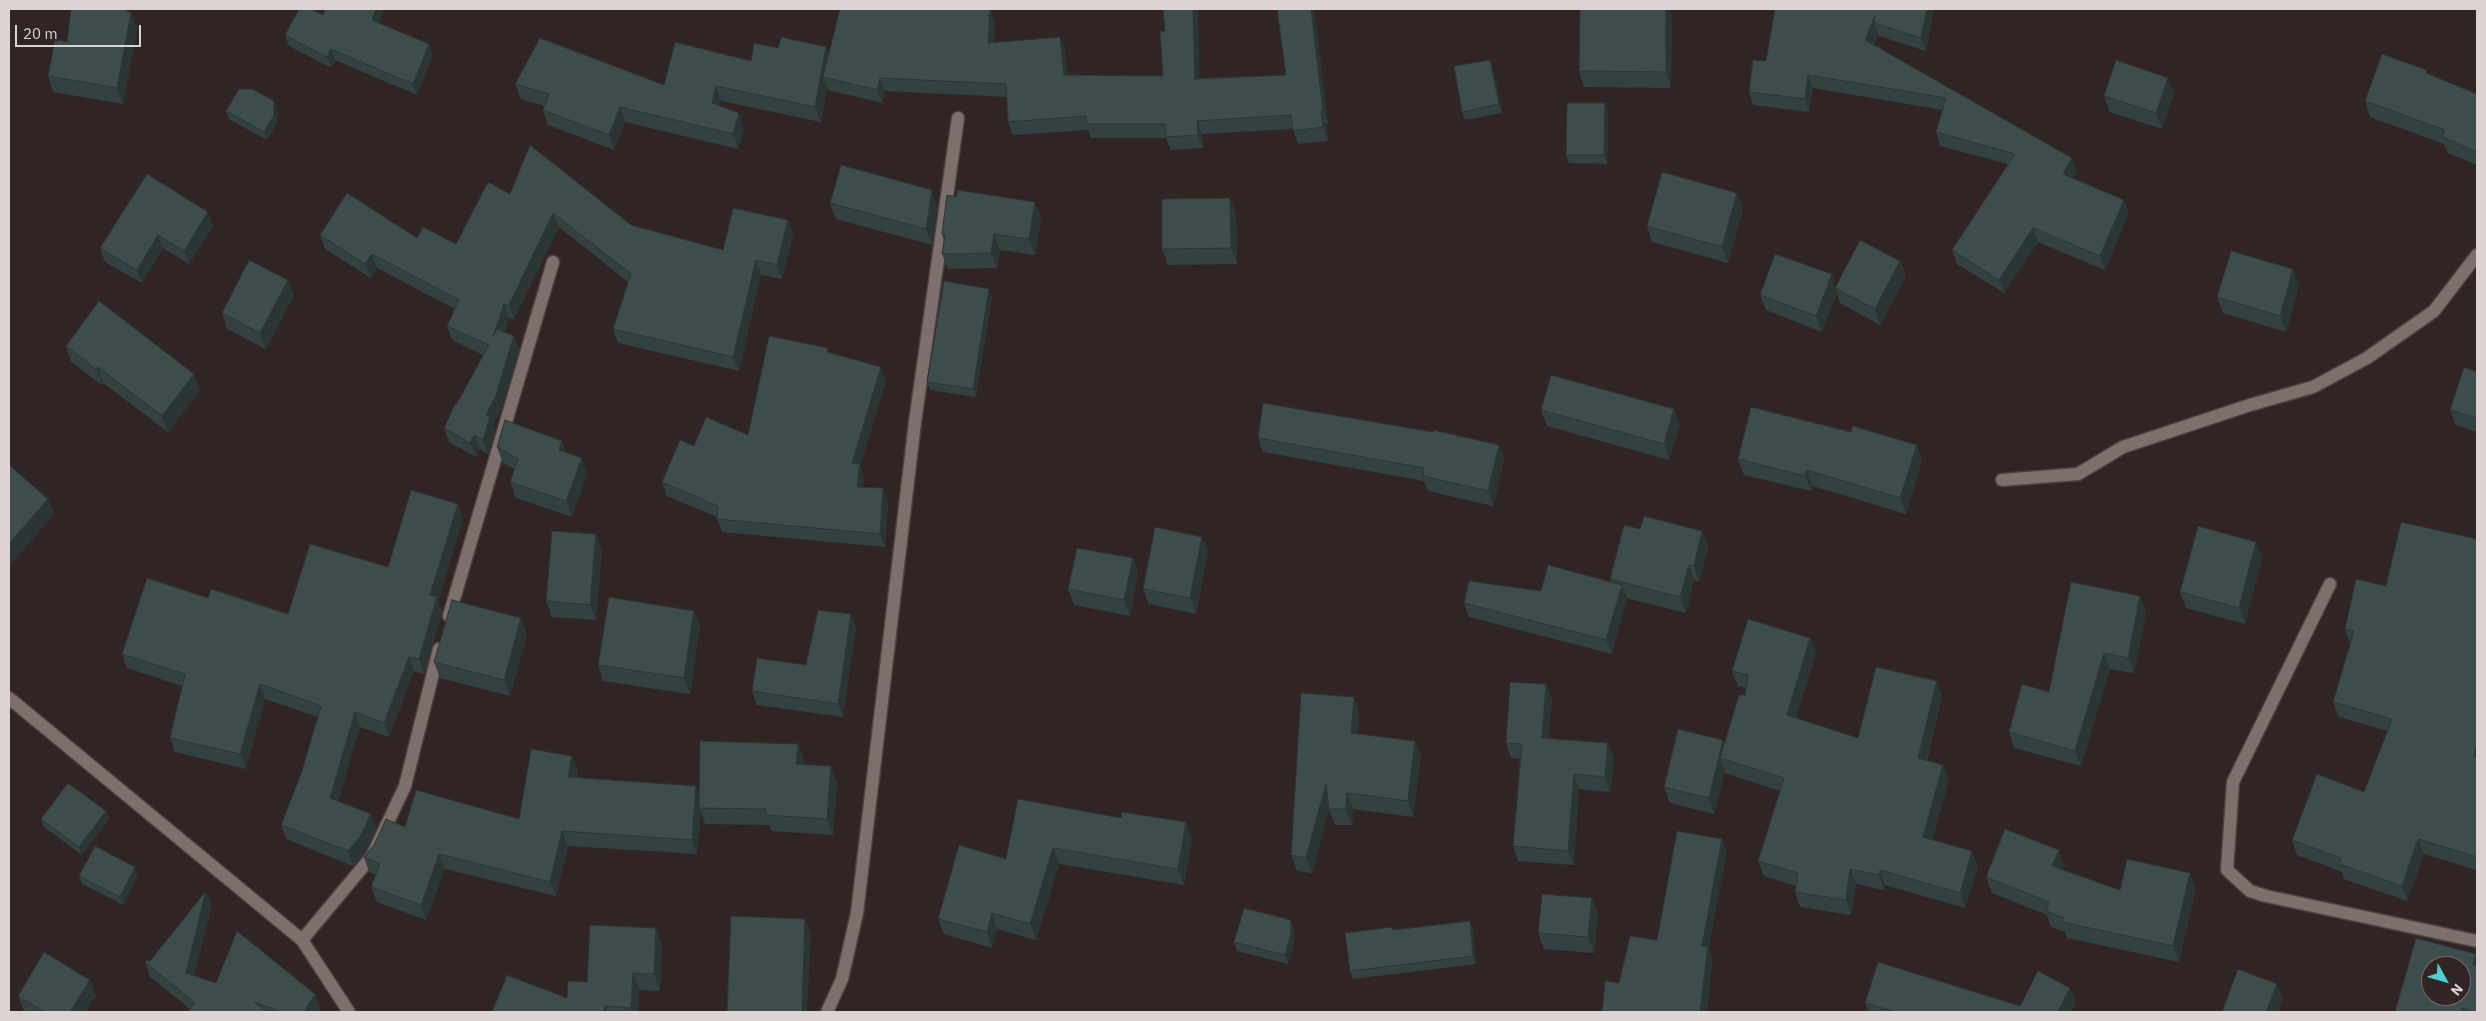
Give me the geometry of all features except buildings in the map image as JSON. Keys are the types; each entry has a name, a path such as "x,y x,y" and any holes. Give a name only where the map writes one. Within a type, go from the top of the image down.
{"street":[{"path":"827,1012 842,979 857,913 914,432 958,118"},
{"path":"2002,480 2078,474 2123,447 2250,405 2313,387 2367,358 2434,311 2477,254"},
{"path":"302,940 372,856 405,786 433,671 553,262"},
{"path":"2330,584 2233,782 2227,870 2250,890 2266,896 2477,941"},
{"path":"9,698 302,940 349,1012"}]}
